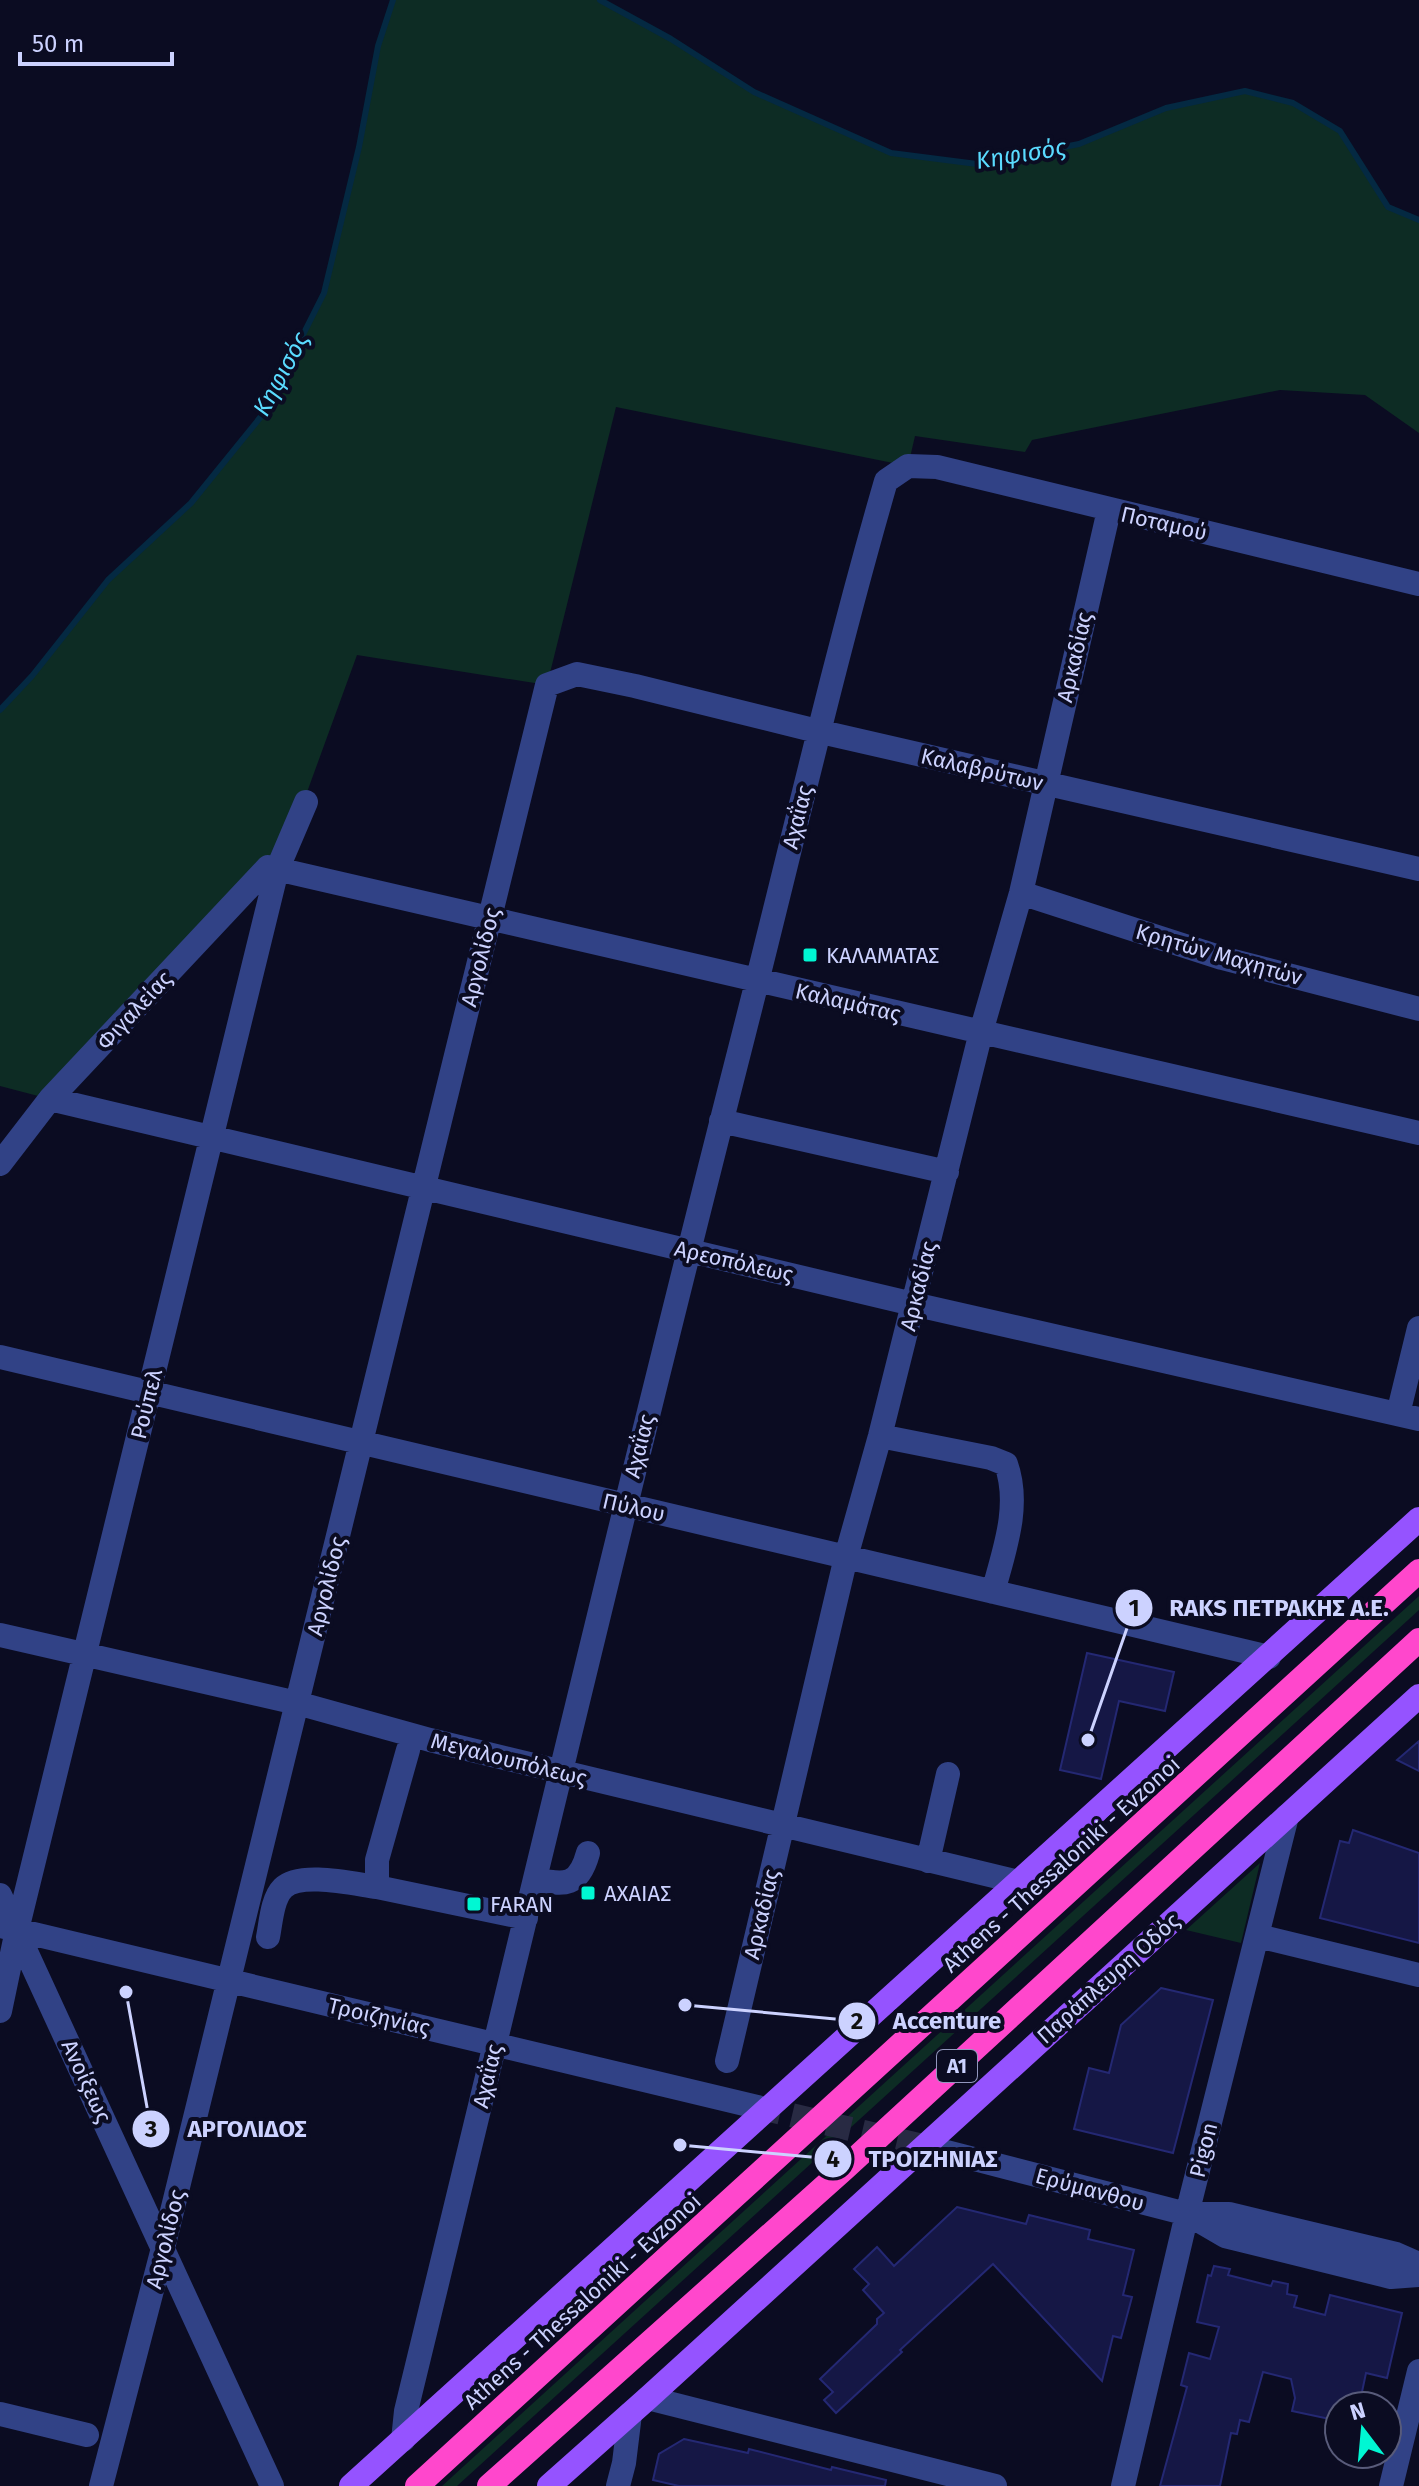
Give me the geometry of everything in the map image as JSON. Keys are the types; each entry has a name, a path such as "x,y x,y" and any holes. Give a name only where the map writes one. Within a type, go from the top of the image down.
{"highway":[{"name":"Athens - Thessaloniki - Evzonoi","path":"417,2486 1419,1571"},
{"name":"Α1","path":"489,2486 844,2169 1419,1640"}],"main road":[{"path":"351,2486 1419,1519"},
{"name":"Παράπλευρη Οδός","path":"549,2486 1419,1696"}],"street":[{"name":"Ποταμού","path":"908,466 937,467 1419,584"},
{"name":"Αχαΐας","path":"403,2440 406,2411 562,1773 624,1505 757,982 817,731 886,481 908,466"},
{"name":"Αρκαδίας","path":"727,2061 846,1557 880,1436 981,1032 1021,893 1109,510"},
{"name":"Καλαβρύτων","path":"547,685 577,674 1419,869"},
{"name":"Αργολίδος","path":"101,2486 163,2248 547,685"},
{"name":"Ρούπελ","path":"0,2011 8,1928 86,1655 277,870 306,802"},
{"name":"Φιγαλείας","path":"0,1164 50,1099 268,867 277,870"},
{"name":"Καλαμάτας","path":"277,870 1419,1133"},
{"name":"Κρητών Μαχητών","path":"1021,893 1222,958 1419,1009"},
{"name":"Αρεοπόλεως","path":"50,1099 913,1304 1409,1416"},
{"path":"721,1121 947,1172"},
{"path":"1409,1416 1419,1328"},
{"name":"Πύλου","path":"0,1357 1269,1657"},
{"path":"880,1436 991,1458 1006,1464 1010,1473 1013,1516 993,1592"},
{"name":"Μεγαλουπόλεως","path":"0,1635 297,1703 562,1773 1019,1882"},
{"path":"377,1887 377,1860 408,1750"},
{"path":"928,1861 948,1774"},
{"name":"Pigon","path":"1123,2486 1187,2214 1287,1816"},
{"path":"536,1879 556,1884 572,1882 588,1853"},
{"path":"268,1937 275,1902 283,1887 302,1879 377,1887 526,1918"},
{"name":"Ανοίξεως","path":"0,1895 8,1928 163,2248 272,2486"},
{"name":"Τροιζηνίας","path":"8,1928 757,2107"},
{"path":"1258,1936 1419,1975"},
{"name":"Ερύμανθου","path":"947,2152 1187,2214 1229,2214 1396,2254 1419,2264"},
{"name":"Ερύμανθου","path":"1187,2214 1225,2236 1391,2277 1419,2275"},
{"path":"1391,2486 1419,2371"},
{"path":"618,2486 639,2406 995,2486"},
{"path":"0,2414 87,2435"}],"green space":[{"path":"393,0 600,0 671,39 754,92 891,153 977,164 1079,144 1166,108 1245,91 1293,103 1340,131 1388,207 1419,220 1419,433 1365,395 1280,390 1032,440 1025,452 915,436 908,466 616,407 547,685 357,655 279,869 42,1097 0,1086 0,710 32,676 108,580 191,503 263,413 324,293 359,147 378,46"},
{"path":"1419,1596 1419,1610 457,2486 442,2486"},
{"path":"1260,1863 1241,1943 1186,1930"}],"building":[{"path":"1087,1653 1174,1672 1165,1711 1119,1701 1101,1779 1060,1770"},
{"path":"1419,1741 1419,1771 1397,1760"},
{"path":"1353,1830 1419,1853 1419,1943 1320,1918 1340,1841 1349,1843"},
{"path":"1161,1988 1213,2000 1173,2153 1074,2129 1089,2068 1109,2073 1121,2025"},
{"path":"957,2207 1026,2224 1029,2215 1090,2230 1088,2239 1134,2250 1123,2295 1132,2297 1121,2338 1113,2336 1102,2381 993,2264 836,2413 824,2400 833,2392 820,2379 877,2324 877,2319 884,2313 863,2290 869,2284 854,2269 877,2247 894,2266"},
{"path":"1214,2266 1230,2269 1228,2275 1271,2286 1273,2281 1288,2284 1287,2294 1297,2296 1294,2307 1325,2315 1330,2295 1402,2313 1387,2378 1366,2373 1362,2390 1323,2390 1323,2418 1292,2411 1295,2398 1291,2379 1263,2372 1249,2422 1240,2420 1237,2434 1231,2433 1220,2486 1160,2486 1187,2387 1181,2385 1189,2353 1210,2359 1219,2327 1197,2322 1208,2275 1211,2276"},
{"path":"684,2439 748,2453 749,2449 831,2470 832,2467 886,2480 885,2486 679,2486 653,2480 659,2454"}],"waterway":[{"name":"Κηφισός","path":"0,710 32,676 108,580 191,503 263,414 324,293 359,147 378,46 393,0"},
{"name":"Κηφισός","path":"600,0 671,39 754,92 891,153 977,164 1079,144 1166,108 1245,91 1293,103 1340,131 1388,207 1419,220"}],"tunnel":[{"path":"757,2107 940,2150"}],"place":[{"name":"ΚΑΛΑΜΑΤΑΣ","path":"810,955"},
{"name":"RAKS ΠΕΤΡΑΚΗΣ Α.Ε.","path":"1088,1740"},
{"name":"AXAΙΑΣ","path":"588,1893"},
{"name":"FARAN","path":"474,1904"},
{"name":"ΑΡΓΟΛΙΔΟΣ","path":"126,1992"},
{"name":"Accenture","path":"685,2005"},
{"name":"ΤΡΟΙΖΗΝΙΑΣ","path":"680,2145"}]}
